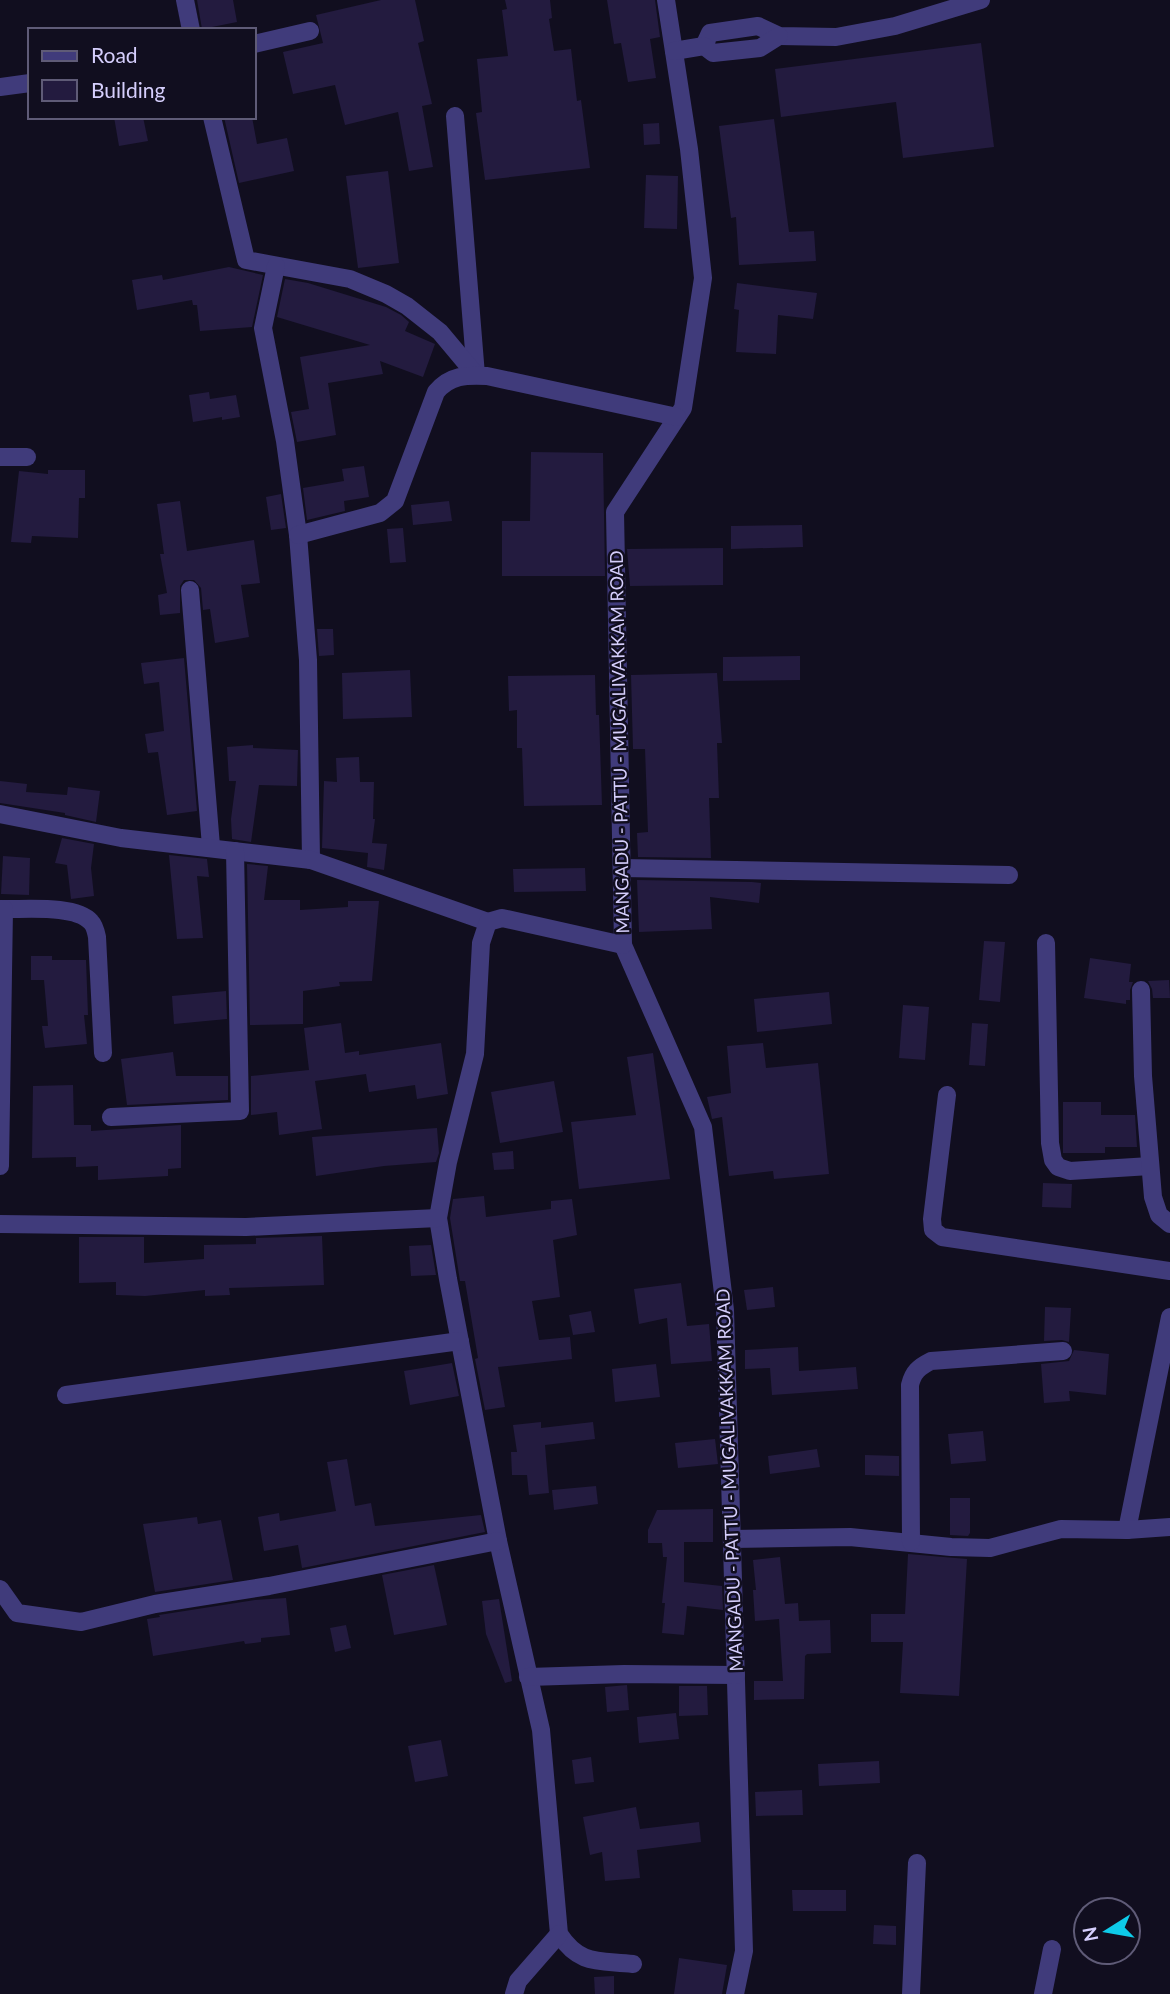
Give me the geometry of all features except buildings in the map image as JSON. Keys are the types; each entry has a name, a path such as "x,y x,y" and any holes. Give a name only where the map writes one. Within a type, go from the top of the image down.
{"street":[{"path":"186,0 191,28"},
{"name":"MANGADU - PATTU - MUGALIVAKKAM ROAD","path":"666,0 689,149 703,278 683,408 615,512 623,946 703,1127 725,1310 744,1951 735,1994"},
{"path":"674,51 704,46 713,52 760,48 779,36 836,37 895,26 981,0"},
{"path":"256,44 310,31"},
{"path":"0,88 28,83"},
{"path":"455,116 476,375"},
{"path":"212,119 246,260 350,279 407,306 440,332 476,375"},
{"path":"275,266 263,328 285,441 298,535 308,660 311,860"},
{"path":"298,535 380,513 395,501 436,392 443,384 463,375 487,376 677,417"},
{"path":"0,457 27,457"},
{"path":"190,590 211,846"},
{"path":"0,814 121,838 211,846 311,860 488,922 502,918 623,946"},
{"path":"111,1117 240,1111 235,851"},
{"path":"622,868 1009,875"},
{"path":"0,1166 2,909 57,910 81,915 92,923 97,937 103,1053"},
{"path":"488,922 481,943 475,1054 447,1162 439,1218 498,1541 541,1730 559,1934 580,1957 633,1964"},
{"path":"1046,943 1050,1143 1053,1160 1058,1167 1070,1171 1150,1166"},
{"path":"1141,990 1143,1076 1150,1166 1159,1215 1170,1224"},
{"path":"947,1095 932,1219 933,1230 942,1237 1170,1271"},
{"path":"0,1224 246,1227 439,1218"},
{"path":"1127,1530 1170,1317"},
{"path":"66,1395 460,1341"},
{"path":"911,1542 910,1385 913,1374 920,1366 931,1361 1063,1351"},
{"path":"732,1539 850,1537 990,1548 1061,1529 1127,1530 1170,1527"},
{"path":"0,1589 17,1614 81,1622 155,1604 269,1587 498,1541"},
{"path":"528,1677 736,1675"},
{"path":"911,1994 917,1863"},
{"path":"514,1994 518,1981 559,1934"},
{"path":"1043,1994 1052,1949"}]}
